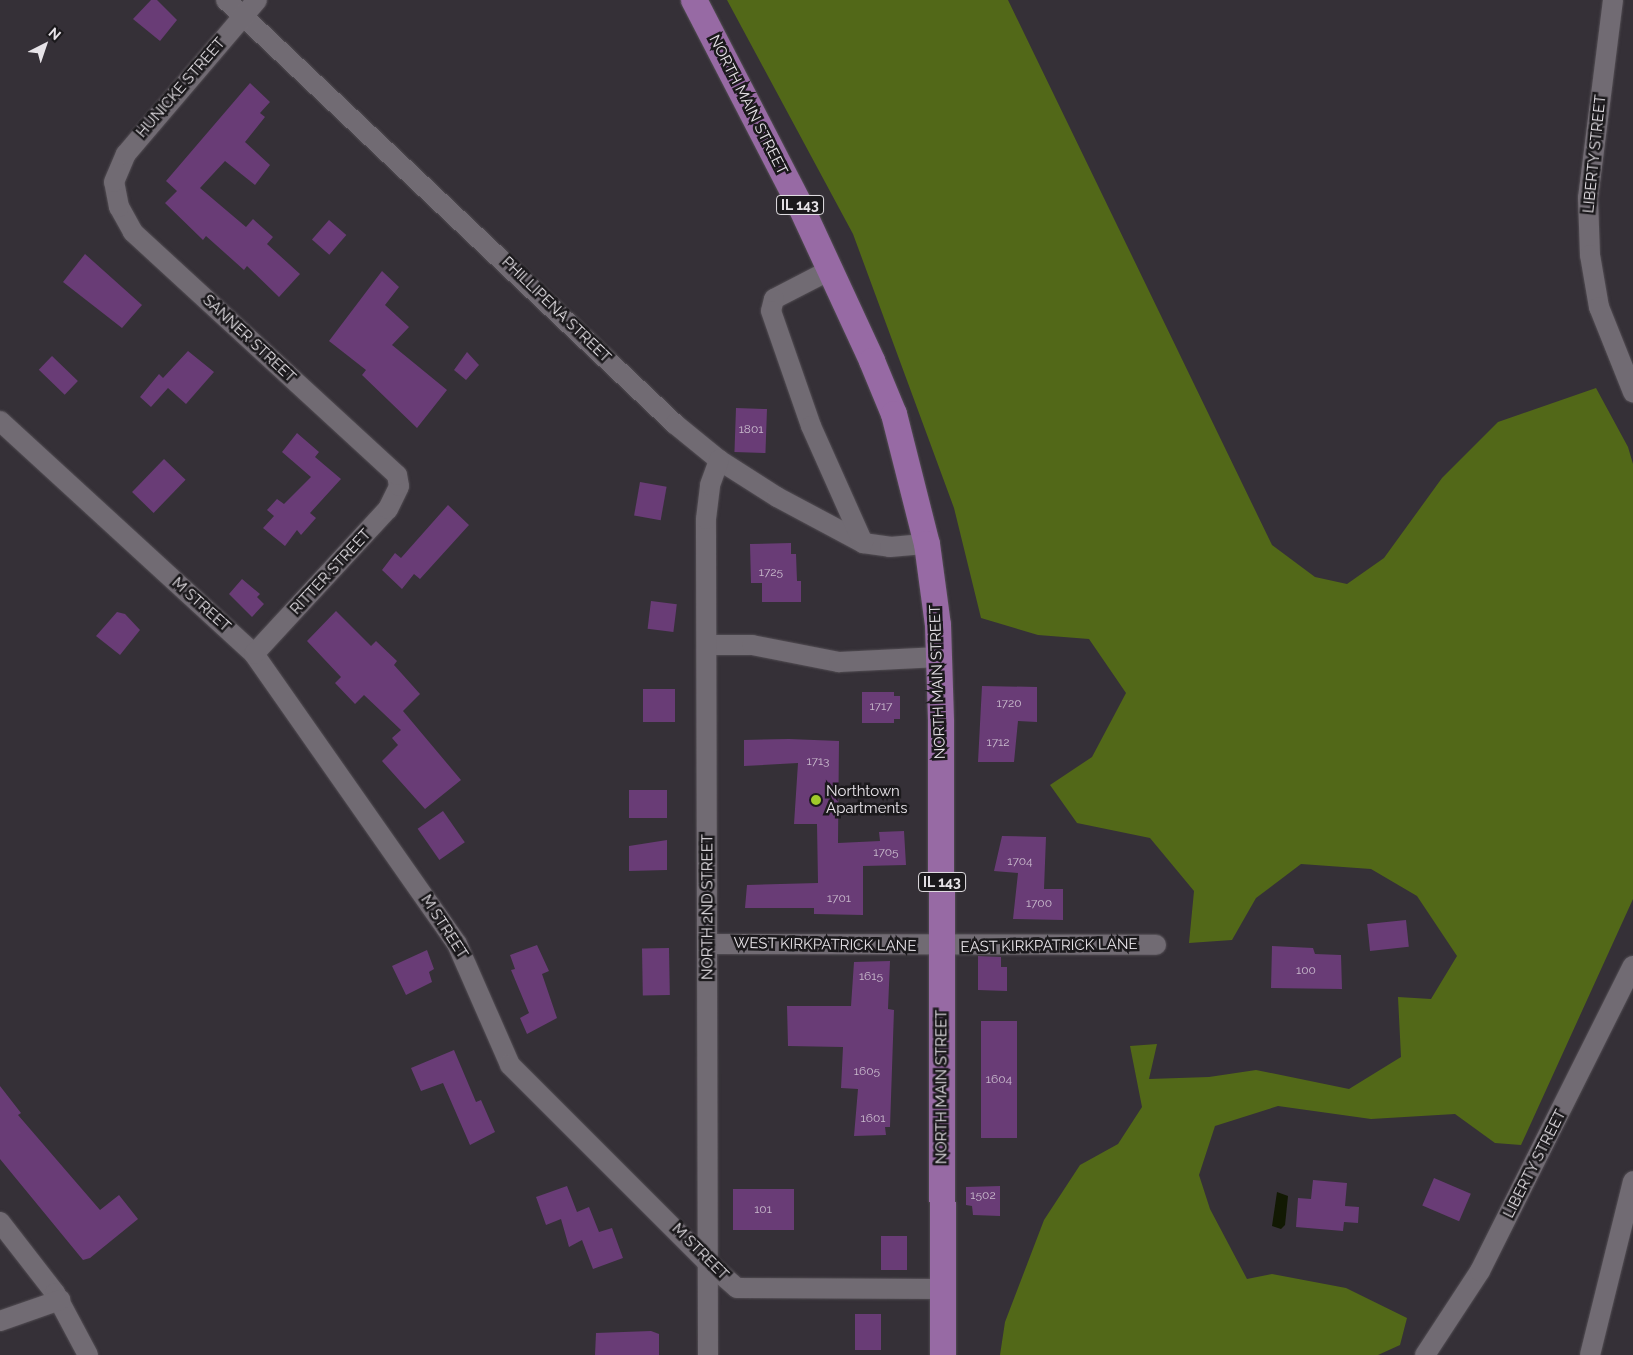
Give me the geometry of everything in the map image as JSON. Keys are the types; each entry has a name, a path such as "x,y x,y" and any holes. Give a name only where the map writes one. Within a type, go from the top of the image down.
{"main road":[{"name":"NORTH MAIN STREET","path":"694,0 830,270 892,408 927,544 939,657 943,1355"}],"street":[{"name":"PHILLIPENA STREET","path":"226,0 675,424 718,460 777,497 863,544 890,548 927,544"},
{"name":"HUNICKE STREET","path":"114,182 126,154 140,135 242,15 258,0"},
{"name":"LIBERTY STREET","path":"1613,0 1588,198 1590,255 1599,307 1633,392"},
{"name":"SANNER STREET","path":"114,182 124,221 133,232 397,475 399,486"},
{"path":"830,270 774,299 771,311 811,426 863,544"},
{"name":"M STREET","path":"0,421 254,654 457,944 510,1065 706,1261 737,1288 942,1289"},
{"name":"NORTH 2ND STREET","path":"708,1355 706,1261 708,645 706,519 710,485 718,460"},
{"name":"RITTER STREET","path":"254,654 388,509 399,486"},
{"path":"708,645 752,645 839,662 939,657"},
{"name":"WEST KIRKPATRICK LANE","path":"708,944 942,947"},
{"name":"EAST KIRKPATRICK LANE","path":"942,947 1156,944"},
{"name":"LIBERTY STREET","path":"1425,1355 1480,1271 1633,966"},
{"path":"1590,1355 1633,1181"},
{"path":"0,1222 60,1300 88,1355"},
{"path":"0,1321 60,1300"}],"green space":[{"path":"727,0 1008,0 1272,545 1315,577 1347,584 1384,558 1442,478 1498,422 1596,388 1628,447 1633,464 1633,899 1521,1145 1495,1143 1455,1114 1371,1119 1278,1106 1215,1126 1199,1175 1210,1209 1247,1279 1272,1274 1346,1288 1407,1318 1400,1345 1378,1355 1000,1355 1005,1322 1044,1220 1080,1165 1118,1144 1142,1107 1130,1046 1157,1044 1149,1079 1209,1077 1256,1070 1349,1089 1401,1057 1398,997 1431,999 1457,956 1417,896 1371,869 1301,864 1256,898 1232,940 1189,943 1194,891 1150,838 1077,823 1050,785 1092,757 1126,693 1089,639 1038,635 981,618 954,508 853,234"}],"shaded area":[{"path":"1277,1192 1288,1196 1285,1225 1281,1229 1272,1226"}],"building":[{"path":"151,0 157,0 177,20 160,41 133,19"},
{"path":"250,83 270,102 260,113 265,117 245,142 270,165 255,185 225,161 200,188 246,227 253,219 273,237 267,244 300,274 279,297 247,266 244,270 206,236 203,240 165,203 177,191 166,181"},
{"path":"329,220 346,235 329,255 312,240"},
{"path":"85,254 142,305 122,328 63,282"},
{"path":"382,271 399,287 385,305 409,327 392,345 447,390 417,428 362,375 366,370 329,341"},
{"path":"188,351 214,372 186,404 168,388 151,407 140,397 159,374 163,378"},
{"path":"467,352 479,365 466,380 454,370"},
{"path":"52,356 78,381 65,395 39,370"},
{"path":"736,408 767,409 765,453 734,452"},
{"path":"297,433 319,452 315,457 341,479 310,513 316,518 301,535 297,530 285,546 263,528 274,516 267,510 277,499 284,504 311,477 282,452"},
{"path":"164,459 186,480 154,513 132,492"},
{"path":"640,482 667,487 661,520 634,515"},
{"path":"448,505 469,525 420,579 414,574 402,589 382,570 395,553 401,558"},
{"path":"791,543 791,554 796,554 797,581 801,581 801,602 762,602 762,583 751,583 750,544"},
{"path":"242,579 260,594 257,597 264,604 252,617 229,594"},
{"path":"651,601 677,604 673,632 648,629"},
{"path":"336,611 371,646 376,641 397,661 394,665 420,694 403,711 461,780 425,809 382,761 398,745 392,738 401,730 364,695 355,704 335,683 341,677 307,641"},
{"path":"117,612 125,614 140,630 120,655 96,636"},
{"path":"982,686 1037,687 1037,722 1018,721 1014,762 978,762"},
{"path":"643,689 675,689 675,722 643,722"},
{"path":"862,692 894,692 894,696 900,696 900,719 894,719 894,723 862,723"},
{"path":"744,740 839,741 838,843 880,841 879,832 904,831 906,865 863,866 863,915 814,914 814,908 745,908 747,885 818,883 817,824 794,824 798,763 744,766"},
{"path":"629,790 667,790 667,818 629,818"},
{"path":"443,811 465,842 439,860 418,829"},
{"path":"1002,836 1046,837 1044,889 1063,889 1063,920 1013,919 1018,873 994,871"},
{"path":"667,840 667,870 629,871 629,846"},
{"path":"1406,920 1409,947 1370,951 1367,924"},
{"path":"537,945 549,971 542,974 557,1018 527,1034 520,1018 529,1013 511,970 515,969 510,955"},
{"path":"1272,946 1313,948 1315,954 1341,955 1342,989 1271,988"},
{"path":"642,948 669,948 670,995 643,995"},
{"path":"427,950 434,969 429,972 432,982 406,995 392,966"},
{"path":"978,956 1001,957 1001,967 1007,967 1007,991 978,990"},
{"path":"890,961 888,1009 894,1010 890,1127 885,1127 886,1135 854,1136 858,1089 841,1088 843,1047 788,1046 787,1006 851,1006 854,962"},
{"path":"981,1021 1017,1021 1017,1138 981,1138"},
{"path":"454,1050 476,1102 481,1100 495,1132 470,1145 443,1083 421,1091 411,1068"},
{"path":"0,1086 21,1113 18,1115 100,1210 119,1195 138,1219 90,1258 83,1260 0,1159"},
{"path":"1434,1178 1471,1194 1459,1221 1422,1206"},
{"path":"1313,1180 1347,1183 1345,1206 1359,1207 1358,1223 1344,1222 1343,1231 1296,1227 1298,1198 1311,1199"},
{"path":"567,1186 577,1212 589,1207 599,1232 612,1228 623,1258 593,1269 582,1240 569,1247 561,1219 546,1225 536,1197"},
{"path":"1000,1186 1000,1216 973,1215 972,1206 966,1205 966,1187"},
{"path":"733,1189 794,1189 794,1230 733,1230"},
{"path":"881,1236 907,1236 907,1270 881,1270"},
{"path":"855,1314 881,1314 881,1350 855,1350"},
{"path":"651,1331 659,1334 659,1355 595,1355 596,1333"}],"place":[{"name":"Northtown Apartments","path":"816,800"}]}
